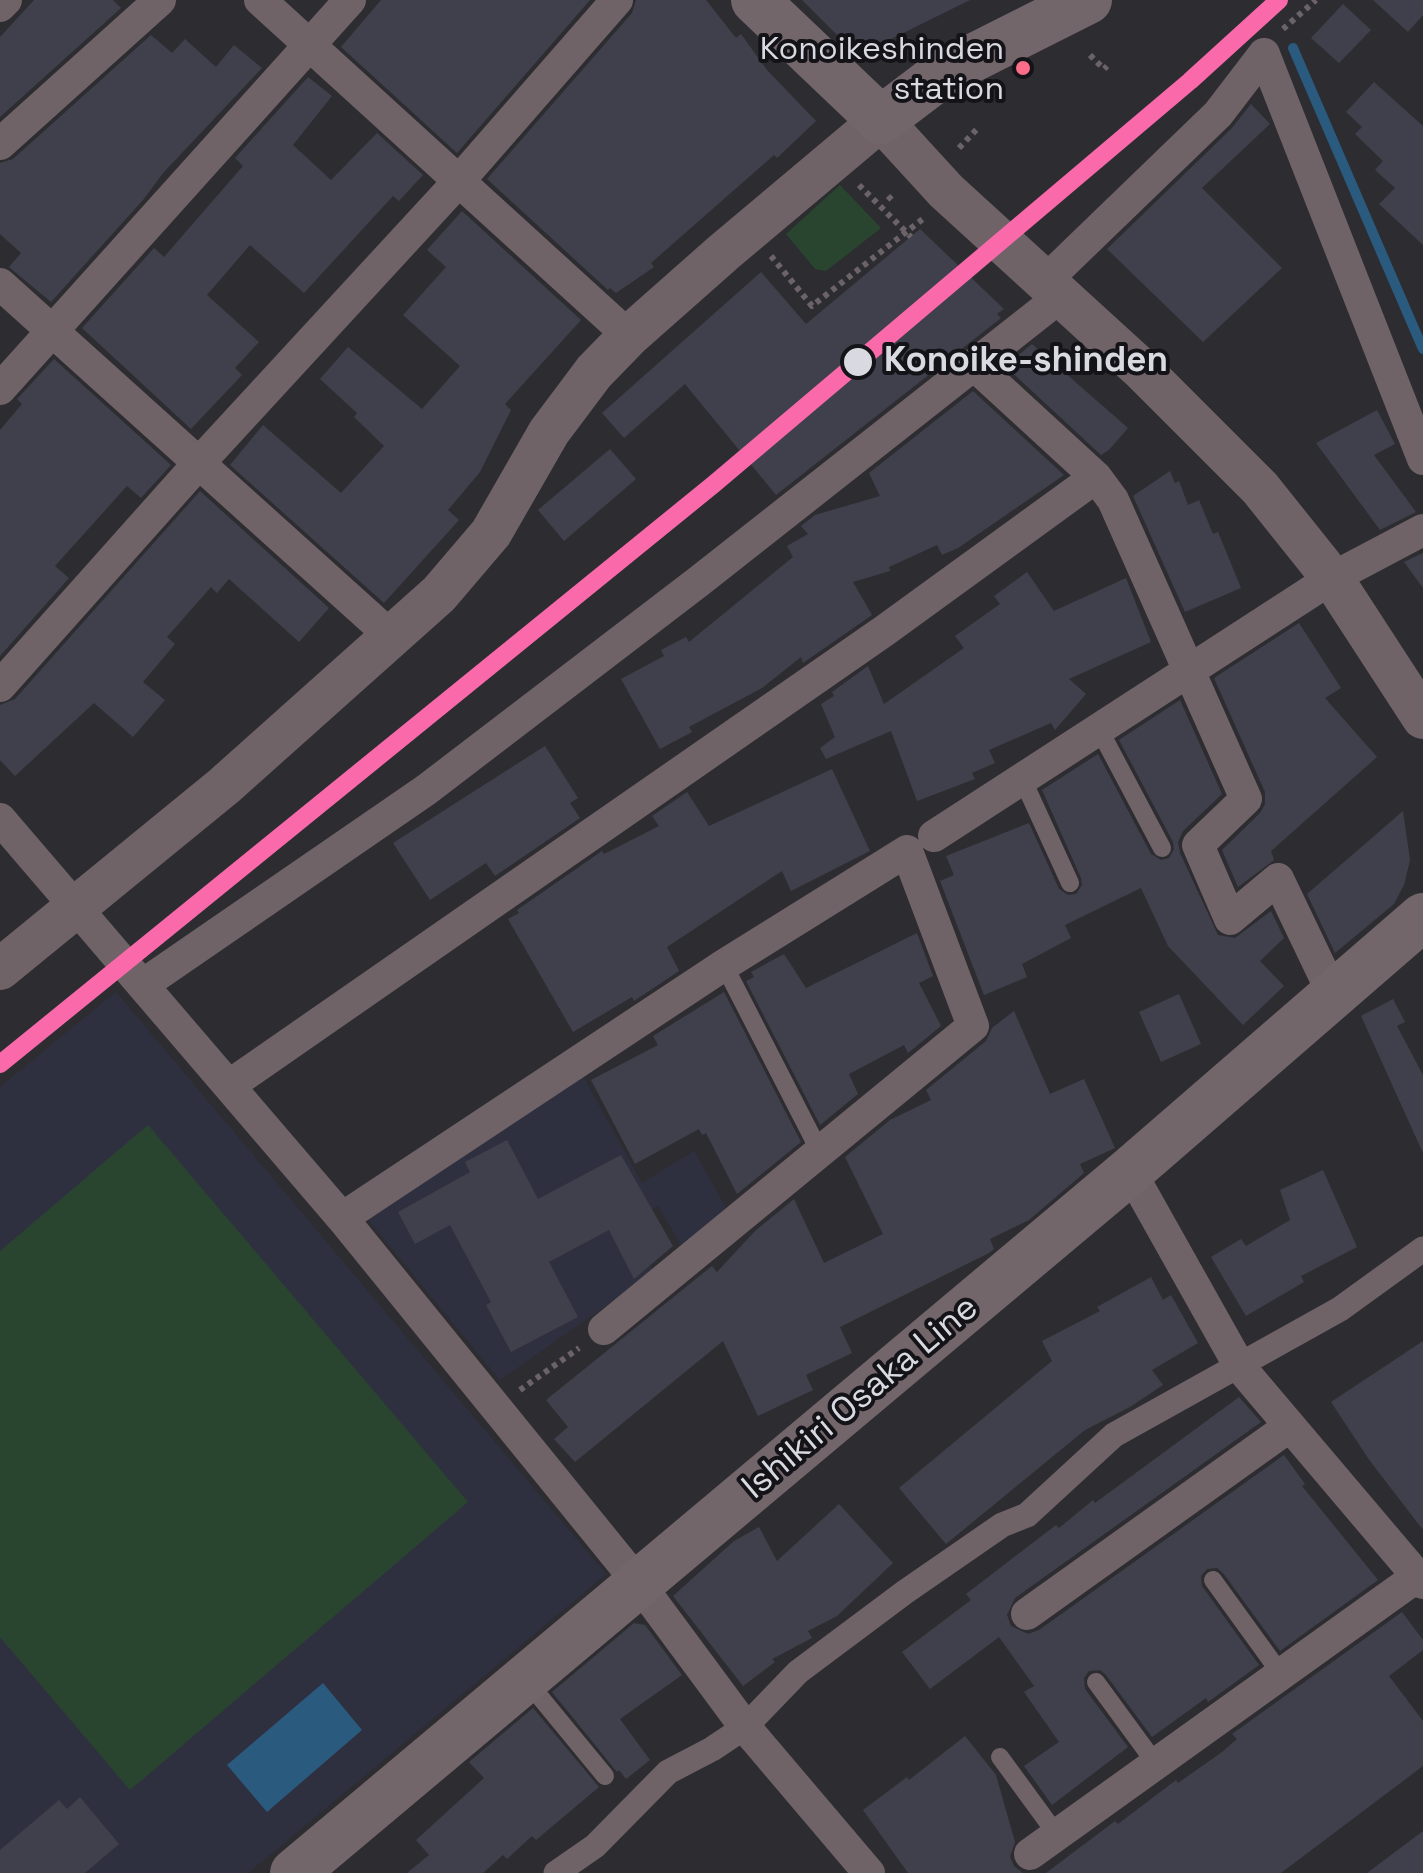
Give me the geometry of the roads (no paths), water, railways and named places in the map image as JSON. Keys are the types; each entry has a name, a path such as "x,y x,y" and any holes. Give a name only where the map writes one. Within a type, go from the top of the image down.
{"main road":[{"path":"755,0 881,120 943,72 1035,11 1088,0"},
{"name":"Ishikiri Osaka Line","path":"294,1873 1130,1171 1423,917"}],"street":[{"path":"0,6 6,0"},
{"path":"0,144 160,0"},
{"path":"260,0 629,336"},
{"path":"0,389 350,0"},
{"path":"0,686 458,182 617,0"},
{"path":"144,984 426,790 974,365 1218,114 1264,54 1423,459"},
{"path":"0,969 224,786 439,594 490,534 572,398 629,336 839,152 881,120 946,191 1156,382 1248,475 1332,578 1423,718"},
{"path":"0,284 393,638"},
{"path":"974,365 1096,477 1112,500 1246,799 1198,845 1230,919 1278,878 1333,994"},
{"path":"230,1085 884,631 1096,477"},
{"path":"934,836 1332,578 1423,530"},
{"path":"0,819 342,1218 640,1585 744,1726 869,1873"},
{"path":"342,1218 724,965 908,851 973,1026 604,1329"},
{"path":"1030,1854 1280,1674 1420,1580 1240,1367 1130,1171"},
{"path":"556,1873 595,1846 668,1772 712,1750 744,1726 798,1672 986,1536 1026,1515 1114,1436 1340,1309 1423,1250"},
{"path":"1027,1614 1290,1426"}],"lane":[{"path":"1100,728 1162,848"},
{"path":"1022,778 1070,884"},
{"path":"724,965 821,1154"},
{"path":"1213,1580 1280,1674"},
{"path":"526,1680 605,1776"},
{"path":"1096,1682 1156,1764"},
{"path":"1000,1757 1058,1834"}],"water":[{"path":"323,1683 362,1730 267,1812 227,1765"}],"waterway":[{"path":"1293,48 1423,349"}],"place":[{"name":"Konoikeshinden station","path":"1023,68"},
{"name":"Konoike-shinden","path":"858,362"}]}
